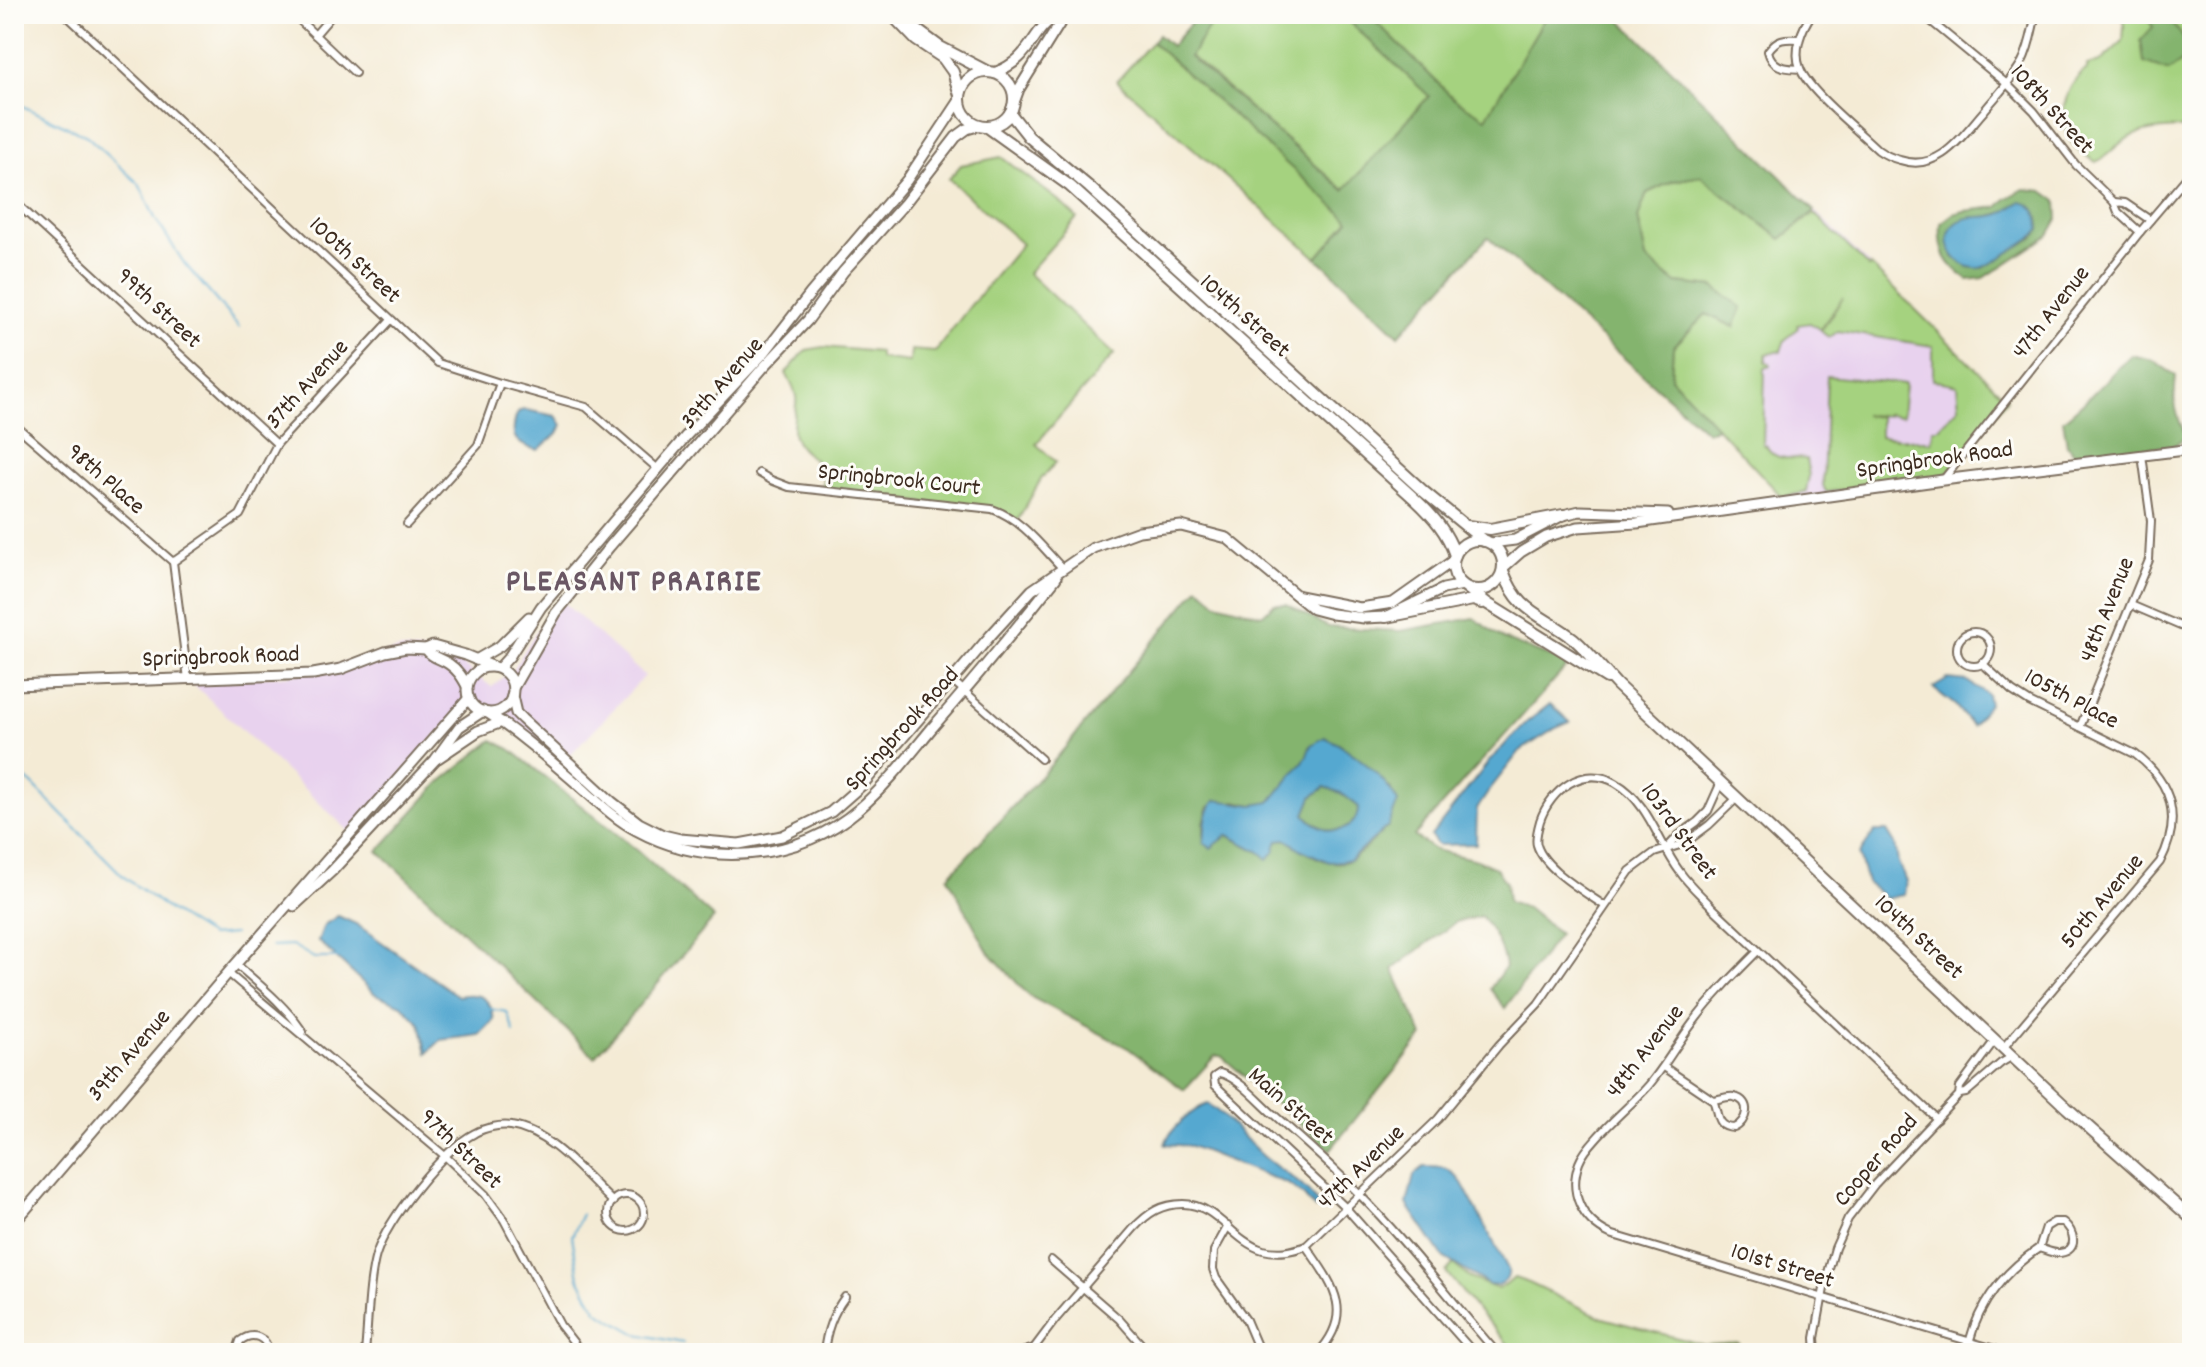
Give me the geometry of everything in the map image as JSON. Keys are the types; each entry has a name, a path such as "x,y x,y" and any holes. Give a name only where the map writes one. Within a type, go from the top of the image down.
{"main road":[{"path":"894,14 940,47 1008,83 1012,90 1011,110 996,124 984,126 973,122 966,116 953,72 943,58 916,40 894,14"},
{"path":"960,98 966,81 980,73 991,72"},
{"name":"104th Street","path":"1011,110 1029,137 1089,187 1423,491 1487,542"},
{"name":"104th Street","path":"984,126 1070,186 1405,490 1437,520 1450,540 1454,558"},
{"path":"1466,526 1490,529 1563,515"},
{"path":"1475,540 1487,542 1501,553 1504,569 1492,587 1476,591 1465,587 1455,574 1454,558 1467,543 1475,540"},
{"name":"104th Street","path":"1504,569 1509,587 1525,606 1591,654 1617,685 2013,1056 2191,1216"},
{"name":"104th Street","path":"1465,587 1617,685"},
{"path":"1386,617 1473,600 1488,604"}],"street":[{"name":"100th Street","path":"65,14 438,363 586,407 658,469"},
{"path":"293,14 355,73"},
{"path":"315,35 333,14"},
{"path":"991,72 1006,68 1019,59 1046,22 1060,14 1060,23 1019,89 1011,110"},
{"path":"1812,14 1799,39 1800,69 1821,97 1878,150 1912,164 1934,160 1951,149 2007,84 2023,60 2036,14"},
{"name":"108th Street","path":"1922,14 2007,84 2034,111 2076,165 2114,202 2118,212 2140,232"},
{"path":"1799,39 1785,38 1774,43 1768,51 1771,61 1778,66 1800,69"},
{"name":"39th Avenue","path":"496,668 509,657 541,607 658,469 765,352 895,194 960,98"},
{"name":"39th Avenue","path":"512,692 556,613 610,546 808,320 843,272 905,203 956,137 967,129 984,126"},
{"name":"47th Avenue","path":"1943,480 2192,171"},
{"path":"895,194 905,203"},
{"name":"99th Street","path":"14,201 277,444"},
{"name":"108th Street","path":"2114,202 2125,203 2150,220"},
{"name":"37th Avenue","path":"173,562 240,515 277,444 391,320"},
{"path":"407,524 478,445 500,383"},
{"name":"98th Place","path":"14,424 173,562"},
{"name":"Springbrook Road","path":"1504,569 1521,552 1546,537 1578,527 1637,523 2192,449"},
{"name":"48th Avenue","path":"2080,727 2149,560 2151,521 2142,455"},
{"name":"Springbrook Court","path":"759,473 789,487 992,509 1015,520 1063,569"},
{"name":"Springbrook Road","path":"1487,542 1515,540 1563,515 1580,511 1683,515"},
{"name":"Springbrook Road","path":"512,692 516,713 605,796 639,823 663,835 680,839 739,844 782,836 831,812 863,784 1032,590 1093,548 1139,531 1181,526 1227,538 1313,609 1332,614 1386,617 1443,589 1465,587"},
{"name":"Springbrook Road","path":"1295,595 1360,608 1393,603 1454,558"},
{"path":"173,562 188,679"},
{"name":"Springbrook Road","path":"486,712 614,816 637,831 695,852 747,854 774,851 819,835 849,817 874,794 965,692 1063,569"},
{"path":"2131,605 2192,631"},
{"path":"476,660 500,646 541,607"},
{"name":"105th Place","path":"1975,632 1988,640 1991,650 1982,663 1971,665 1961,660 1958,644 1965,635 1975,632"},
{"name":"Springbrook Road","path":"14,685 313,674 341,669 385,652 433,646 496,668"},
{"path":"426,649 431,656 448,663 459,673 474,706 486,712 503,708 512,692 507,674 496,668 487,667 474,673 467,686"},
{"name":"105th Place","path":"1982,663 2029,702 2135,754 2147,763"},
{"path":"953,681 1041,759"},
{"name":"39th Avenue","path":"14,1223 469,698"},
{"name":"39th Avenue","path":"278,916 292,908 332,871 435,760 459,727 486,712"},
{"path":"435,760 478,731 502,722"},
{"name":"50th Avenue","path":"2000,1043 2160,862 2171,828 2170,799 2147,763"},
{"name":"103rd Street","path":"1605,906 1560,874 1537,845 1538,826 1544,808 1559,789 1576,780 1596,776 1613,781 1631,793 1680,872 1713,908 1937,1119"},
{"path":"1666,849 1708,811 1721,781"},
{"path":"1666,849 1680,845 1699,833 1738,797"},
{"name":"47th Avenue","path":"1306,1246 1438,1119 1499,1045 1538,1004 1630,871 1654,853 1666,849"},
{"name":"48th Avenue","path":"1575,1183 1584,1153 1643,1092 1664,1067 1699,1014 1758,951"},
{"name":"97th Street","path":"236,964 292,1015 308,1038"},
{"name":"97th Street","path":"228,973 308,1038 485,1194 504,1220 560,1325 582,1353"},
{"name":"Cooper Road","path":"1960,1094 1960,1087 2000,1043"},
{"name":"Cooper Road","path":"1816,1353 1815,1338 1822,1298 1835,1248 1848,1219 1867,1193 1960,1094 1966,1093 2013,1056"},
{"path":"1664,1067 1713,1100 1741,1099 1747,1114 1744,1121 1734,1128 1719,1123 1713,1100"},
{"name":"Main Street","path":"1472,1352 1346,1208 1215,1085 1214,1077 1220,1073 1246,1090 1360,1194 1497,1353"},
{"path":"365,1353 375,1259 382,1240 408,1199 445,1156 477,1131 509,1125 533,1133 550,1142 613,1202"},
{"name":"101st Street","path":"1575,1183 1578,1204 1589,1220 1610,1234 2008,1353"},
{"path":"628,1195 638,1200 644,1216 639,1226 628,1231 612,1224 609,1213 613,1202 628,1195"},
{"path":"1019,1353 1036,1350 1055,1320 1144,1217 1158,1208 1192,1204 1211,1212 1248,1243 1260,1249 1281,1252 1306,1246 1337,1299 1334,1331 1318,1353"},
{"path":"1967,1353 1975,1324 1992,1292 2007,1274 2039,1248 2046,1227 2063,1222 2071,1228 2074,1238 2072,1246 2064,1253 2039,1248"},
{"path":"1228,1226 1214,1251 1213,1269 1246,1320 1260,1353"},
{"path":"1051,1260 1129,1330 1149,1353"},
{"path":"824,1353 828,1328 845,1297"},
{"path":"236,1353 240,1341 250,1336 265,1341 270,1352 281,1353"},
{"path":"1472,1352 1484,1339"}],"shaded area":[{"path":"1815,211 2007,399 1943,480 1786,501 1671,378 1781,239"},
{"path":"564,603 645,676 566,759 483,708 468,710 435,736 351,833 188,679 286,676 402,649 439,654 456,660 492,687 513,669 536,631"}],"green space":[{"path":"1199,14 1217,14 1190,57 1344,190 1429,96 1341,14 1368,14 1454,99 1486,118 1547,14 1615,14 1815,211 1781,239 1701,176 1673,181 1647,193 1638,218 1646,259 1676,283 1714,287 1742,308 1734,327 1706,314 1673,347 1671,378 1717,427 1707,432 1488,237 1399,335 1317,258 1349,220 1152,42 1158,35 1171,46"},
{"path":"1217,14 1341,14 1430,96 1344,190 1190,56"},
{"path":"1368,14 1547,14 1486,119 1454,99"},
{"path":"2121,14 2145,14 2153,27 2166,14 2174,18 2176,14 2181,14 2192,29 2192,123 2190,127 2135,135 2096,162 2077,149 2069,137 2064,106 2072,85 2087,65 2100,62 2123,41"},
{"path":"2145,14 2166,14 2185,40 2183,61 2169,71 2144,62 2141,40 2153,27"},
{"path":"1152,42 1350,220 1317,258 1117,81"},
{"path":"1001,157 1077,218 1028,273 1114,354 1036,444 1056,462 1041,479 1017,522 1005,513 822,490 822,470 802,450 794,436 796,397 786,373 806,350 824,347 879,352 879,358 910,362 911,350 935,352 1022,244 949,179 961,165"},
{"path":"1701,176 1781,239 1814,213 1868,269 1871,266 2007,399 1943,480 1826,492 1823,486 1827,376 1905,384 1902,416 1864,415 1880,417 1880,436 1932,442 1933,429 1938,429 1959,407 1957,385 1933,380 1933,346 1838,331 1829,338 1821,331 1843,298 1820,329 1810,323 1797,325 1798,329 1787,338 1781,351 1766,354 1766,362 1771,366 1765,368 1763,445 1778,456 1806,459 1809,476 1806,492 1782,497 1671,378 1673,347 1706,314 1734,327 1714,287 1676,283 1646,259 1638,218 1647,193 1673,181"},
{"path":"2024,189 2043,191 2057,201 2058,219 2049,235 1984,278 1968,280 1945,256 1941,223 1953,214 1998,207","holes":["2005,212 2039,217 2040,230 2034,237 1983,268 1969,267 1954,257 1971,217"]},
{"path":"2131,355 2153,360 2176,376 2176,407 2186,436 2175,445 2075,456 2067,445 2063,420"},
{"path":"1199,587 1217,603 1262,615 1274,604 1287,604 1328,627 1400,631 1474,618 1503,639 1569,664 1414,836 1435,850 1496,868 1506,883 1508,902 1527,908 1559,934 1505,1008 1490,989 1505,967 1504,960 1497,940 1481,916 1456,922 1393,969 1423,1036 1330,1150 1221,1056 1215,1056 1184,1090 1128,1048 1029,996 987,950 948,877 1049,767","holes":["1340,744 1391,789 1388,826 1350,860 1325,860 1287,839 1278,840 1268,858 1227,835 1204,843 1208,807 1236,801 1253,805 1270,803 1306,758 1311,745"]},
{"path":"493,740 510,749 638,851 714,918 595,1057 378,851 438,784"},
{"path":"1325,787 1341,793 1359,807 1351,825 1344,829 1320,826 1305,814 1312,797"},
{"path":"1453,1264 1472,1279 1498,1289 1514,1278 1603,1318 1704,1345 1739,1343 1739,1353 1516,1353 1446,1272"}],"water":[{"path":"2021,202 2034,208 2038,216 2040,230 2034,236 1985,267 1972,268 1957,259 1948,236 1958,222 2000,214"},
{"path":"526,410 556,416 562,425 558,433 538,450 522,444 514,435 518,414"},
{"path":"1948,679 1967,681 1987,694 1989,704 1972,726 1955,705 1933,688"},
{"path":"1550,704 1570,722 1520,751 1491,788 1477,809 1476,844 1437,845 1431,836 1491,759 1527,722"},
{"path":"1325,737 1376,773 1398,802 1388,826 1350,860 1329,862 1286,839 1278,840 1268,859 1228,835 1211,848 1204,843 1207,815 1216,800 1253,805 1270,802 1306,758 1311,745","holes":["1325,787 1341,793 1359,807 1351,825 1344,829 1328,829 1305,814 1312,797"]},
{"path":"1875,831 1887,831 1895,844 1906,881 1904,895 1886,898 1867,883 1859,855"},
{"path":"338,916 356,924 458,996 483,998 490,1006 494,1020 479,1035 441,1040 427,1053 420,1024 402,1005 375,994 318,941 324,925"},
{"path":"1208,1104 1263,1156 1302,1185 1319,1207 1315,1209 1288,1184 1191,1146 1165,1144 1183,1120"},
{"path":"1424,1167 1446,1169 1462,1183 1508,1269 1503,1282 1489,1285 1443,1257 1407,1204 1414,1175"}],"waterway":[{"path":"14,102 87,136 139,184 155,218 184,263 239,327"},
{"path":"14,770 31,783 124,877 210,936 234,934"},
{"path":"271,946 292,945 314,958 338,958"},
{"path":"490,1009 507,1012 514,1032"},
{"path":"582,1214 572,1236 579,1278 597,1311 637,1334 683,1343"}],"district":[{"name":"PLEASANT PRAIRIE","path":"634,584"}]}
